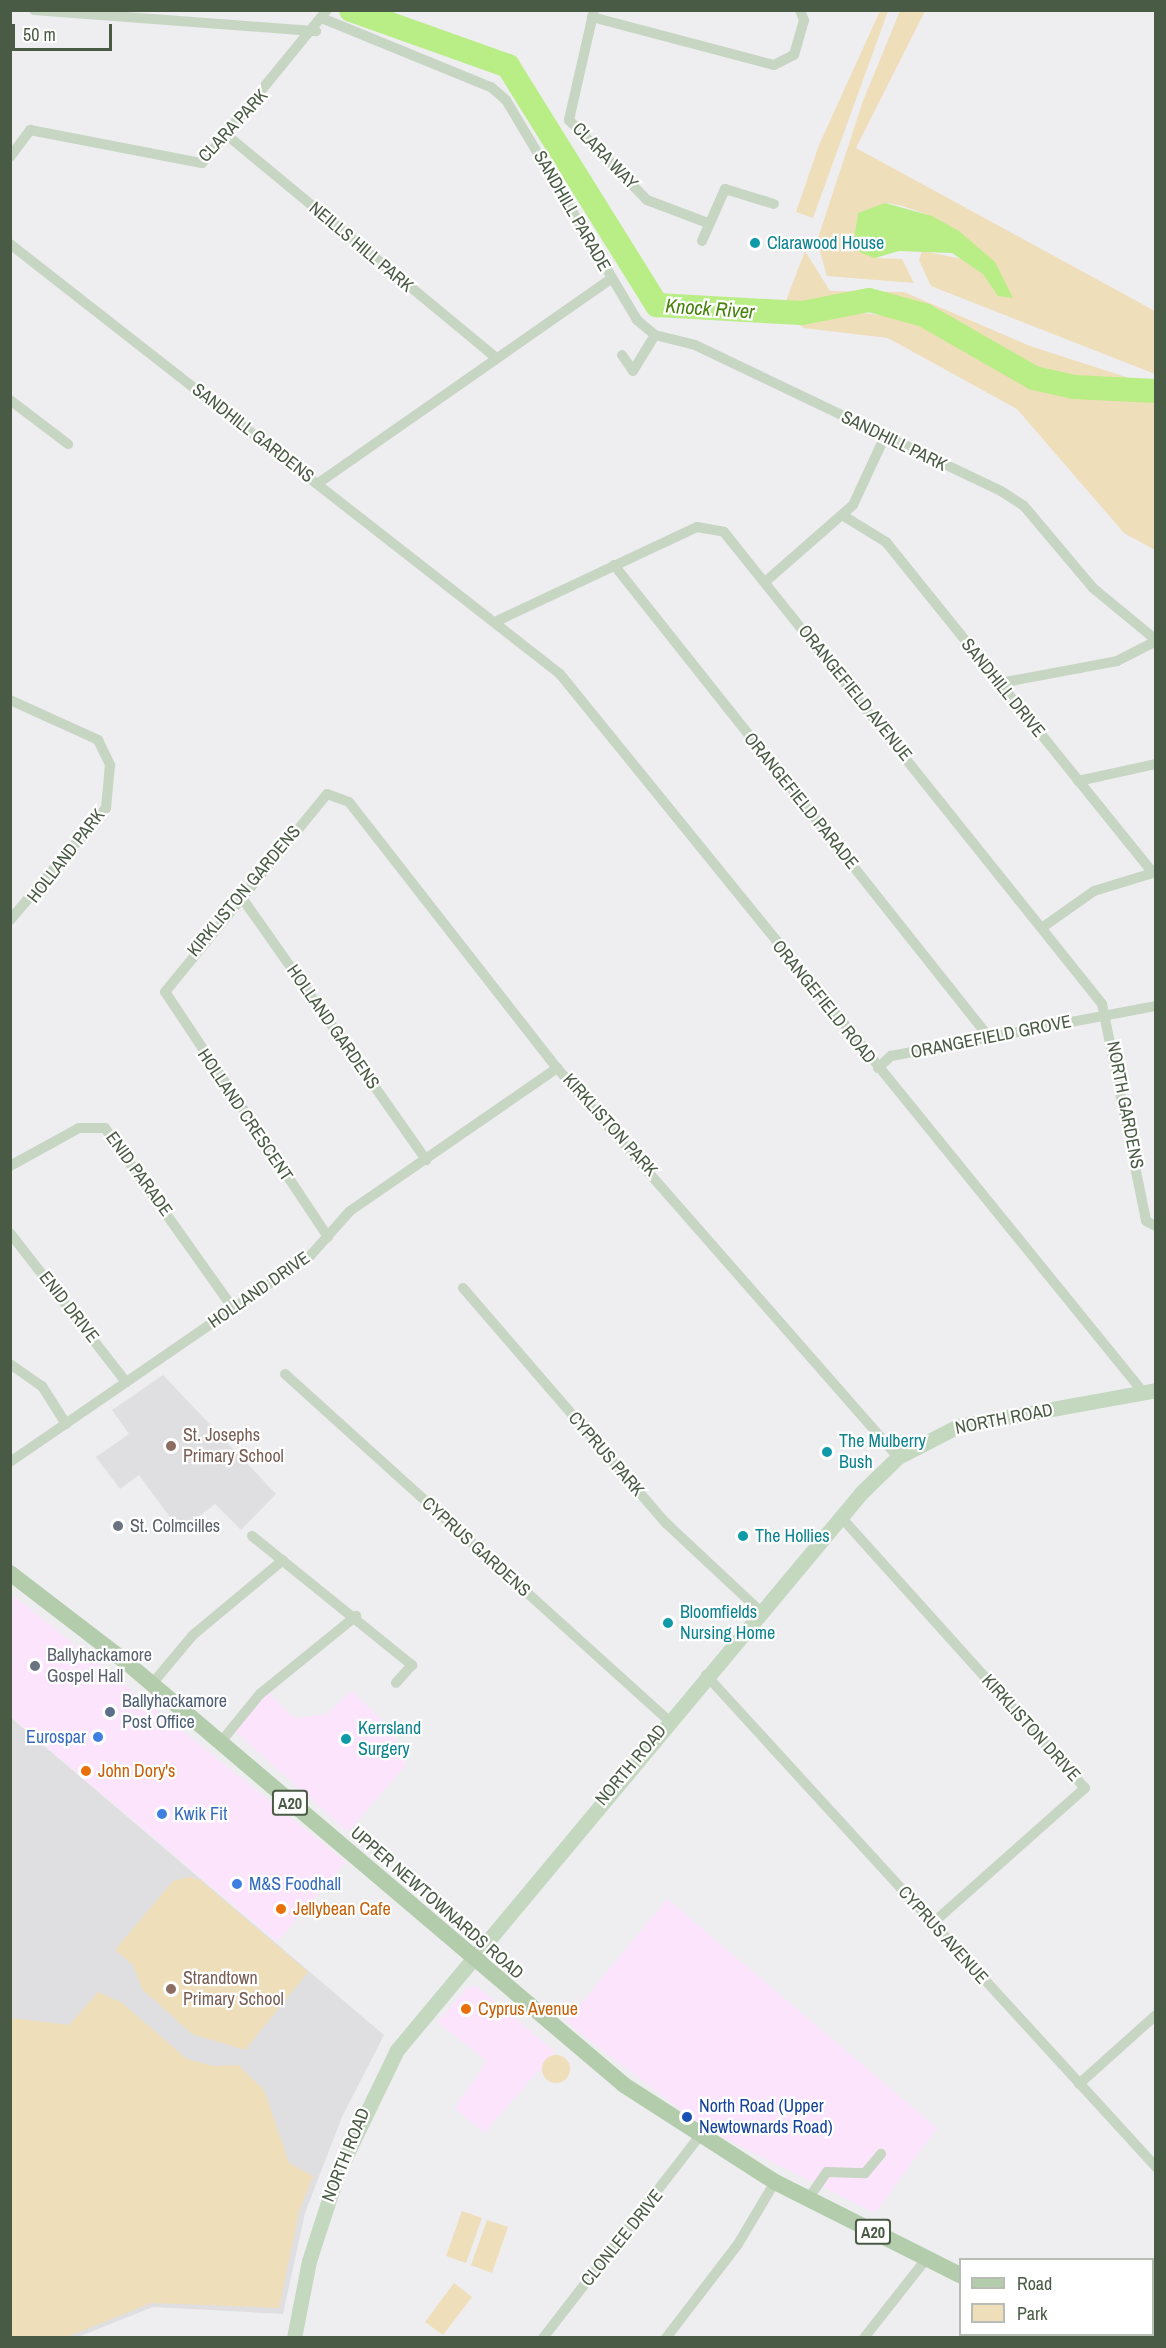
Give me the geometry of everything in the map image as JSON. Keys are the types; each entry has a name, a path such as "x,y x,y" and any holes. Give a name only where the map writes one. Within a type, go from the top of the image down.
{"main road":[{"name":"UPPER NEWTOWNARDS ROAD","path":"10,1573 152,1684 469,1958 619,2080 699,2137 775,2182 959,2274"}],"street":[{"path":"34,10 315,31"},
{"path":"593,14 774,65 794,55 804,21 800,10"},
{"name":"CLARA WAY","path":"593,14 569,120 647,200 708,223"},
{"name":"CLARA PARK","path":"10,157 30,130 196,166 228,136 326,15"},
{"name":"SANDHILL PARADE","path":"317,484 495,357 612,279 506,100 491,87 326,15"},
{"name":"NEILLS HILL PARK","path":"228,136 495,357"},
{"path":"702,241 725,189 774,204"},
{"name":"SANDHILL GARDENS","path":"10,244 317,484 497,621"},
{"name":"SANDHILL PARK","path":"612,279 637,320 655,335 695,345 1024,506 1093,588 1155,640 1117,661 1000,683"},
{"path":"622,355 633,371 655,335"},
{"path":"10,400 68,444"},
{"path":"765,582 853,505 885,436"},
{"name":"SANDHILL DRIVE","path":"842,515 886,542 1078,782 1154,873"},
{"name":"ORANGEFIELD AVENUE","path":"497,621 697,528 713,527 724,532 1043,927 1108,1015"},
{"name":"ORANGEFIELD PARADE","path":"614,566 988,1036"},
{"name":"ORANGEFIELD ROAD","path":"497,621 560,674 590,708 878,1068 1149,1391"},
{"name":"HOLLAND PARK","path":"10,700 98,740 110,765 106,808 10,920"},
{"path":"1078,782 1155,764"},
{"name":"KIRKLISTON GARDENS","path":"165,992 240,895 327,794"},
{"name":"KIRKLISTON PARK","path":"327,794 349,802 557,1068 898,1457"},
{"path":"1043,927 1094,891 1154,873"},
{"name":"HOLLAND GARDENS","path":"240,895 426,1160"},
{"name":"HOLLAND CRESCENT","path":"165,992 328,1237"},
{"path":"1108,1015 1155,1006"},
{"name":"ORANGEFIELD GROVE","path":"878,1068 891,1056 1108,1015"},
{"name":"NORTH GARDENS","path":"1108,1015 1146,1221 1155,1226"},
{"name":"HOLLAND DRIVE","path":"10,1462 309,1256 350,1211 557,1068"},
{"name":"ENID PARADE","path":"10,1166 79,1128 105,1128 233,1308"},
{"name":"ENID DRIVE","path":"10,1233 126,1382"},
{"name":"CYPRUS PARK","path":"463,1288 666,1523 760,1611"},
{"path":"10,1364 42,1386 66,1424"},
{"name":"CYPRUS GARDENS","path":"285,1374 668,1720"},
{"name":"NORTH ROAD","path":"294,2337 321,2218 359,2121 397,2050 469,1958 840,1516 898,1457 936,1434 981,1421 1149,1391"},
{"name":"KIRKLISTON DRIVE","path":"840,1516 1085,1788 933,1923"},
{"path":"252,1536 356,1616 412,1665 396,1683"},
{"path":"152,1684 192,1635 283,1560"},
{"path":"220,1743 260,1694 356,1616"},
{"name":"CYPRUS AVENUE","path":"706,1675 1155,2167"},
{"path":"1079,2084 1155,2015"},
{"name":"CLONLEE DRIVE","path":"543,2337 699,2137"},
{"path":"808,2199 827,2172 865,2173 881,2154"},
{"path":"666,2337 738,2244 775,2182"},
{"path":"864,2337 927,2258"}],"shaded area":[{"path":"885,203 932,216 959,231 995,262 1013,298 998,296 983,274 952,253 899,251 875,258 861,253 854,239 858,213"},
{"name":"St. Josephs Primary School","path":"163,1375 276,1494 241,1530 215,1504 180,1531 139,1475 120,1489 96,1457 129,1434 112,1410"},
{"path":"10,1593 346,1862 277,1942 11,1717"},
{"path":"262,1686 294,1718 325,1715 352,1691 391,1729 406,1765 348,1832 228,1725"},
{"name":"Strandtown Primary School","path":"10,1717 384,2035 342,2117 305,2213 283,2314 153,2307 78,2337 11,2337"},
{"path":"667,1899 937,2128 875,2213 706,2129 566,2022"},
{"path":"469,1986 478,1987 555,2052 484,2133 455,2108 487,2061 437,2022"}],"green space":[{"path":"880,11 888,11 813,218 796,212 819,145"},
{"path":"900,11 925,11 856,148 1155,311 1155,374 931,286 919,260 922,251 967,260 1013,298 931,216 903,206 888,203 858,213 854,239 875,258 902,259 914,283 827,276 817,241 863,101"},
{"path":"805,251 830,291 904,292 1030,346 1132,379 1094,383 1044,375 891,299 840,297 782,311"},
{"path":"839,310 908,319 1050,390 1096,397 1155,390 1155,550 1124,533 1017,409 888,338 804,328 787,316"},
{"path":"189,1877 200,1880 308,1972 245,2050 192,2034 142,1989 133,1965 115,1950 173,1881"},
{"path":"98,1992 122,2003 187,2059 213,2066 238,2065 264,2090 289,2163 313,2176 299,2212 279,2308 151,2303 67,2337 11,2337 11,2018 69,2025"},
{"path":"556,2055 566,2059 570,2069 566,2079 556,2083 546,2079 542,2069 546,2059"},
{"path":"462,2211 482,2218 466,2263 446,2256"},
{"path":"487,2220 508,2227 492,2273 471,2265"},
{"path":"454,2283 472,2297 443,2335 425,2322"}],"waterway":[{"name":"Knock River","path":"351,10 508,66 657,305 802,313 869,300 924,315 1034,378 1074,387 1156,391"}],"place":[{"name":"Clarawood House","path":"755,243"},
{"name":"St. Josephs Primary School","path":"171,1446"},
{"name":"The Mulberry Bush","path":"827,1452"},
{"name":"St. Colmcilles","path":"118,1526"},
{"name":"The Hollies","path":"743,1536"},
{"name":"Bloomfields Nursing Home","path":"668,1623"},
{"name":"Ballyhackamore Gospel Hall","path":"35,1666"},
{"name":"Ballyhackamore Post Office","path":"110,1712"},
{"name":"Eurospar","path":"98,1737"},
{"name":"Kerrsland Surgery","path":"346,1739"},
{"name":"John Dory's","path":"86,1771"},
{"name":"Kwik Fit","path":"162,1814"},
{"name":"M&S Foodhall","path":"237,1884"},
{"name":"Jellybean Cafe","path":"281,1909"},
{"name":"Strandtown Primary School","path":"171,1989"},
{"name":"Cyprus Avenue","path":"466,2009"},
{"name":"North Road (Upper Newtownards Road)","path":"687,2117"}]}
